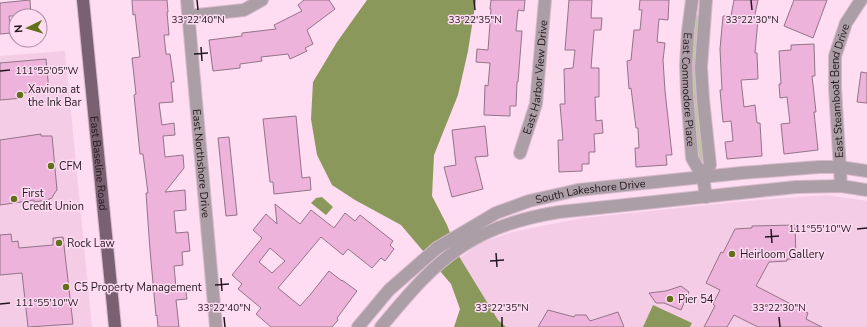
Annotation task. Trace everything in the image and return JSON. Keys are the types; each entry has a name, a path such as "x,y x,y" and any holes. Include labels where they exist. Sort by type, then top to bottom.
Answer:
{"main road":[{"name":"East Baseline Road","path":"83,0 115,327"}],"street":[{"name":"East Northshore Drive","path":"187,0 216,327"},
{"path":"188,16 244,10 262,0"},
{"name":"East Harbor View Drive","path":"520,152 536,104 545,0"},
{"name":"East Commodore Place","path":"692,0 688,31 686,93 692,158 703,177 706,197"},
{"name":"East Commodore Place","path":"703,177 710,165 701,68 706,0"},
{"name":"East Steamboat Bend Drive","path":"841,186 834,88 834,56 846,23 861,0"},
{"name":"South Lakeshore Drive","path":"381,327 427,274 460,240 496,213 544,197 578,190 796,168 840,167 867,171"},
{"name":"South Lakeshore Drive","path":"358,327 389,290 437,248 521,220 542,215 578,210 796,187 841,186 867,190"}],"shaded area":[{"path":"367,0 476,0 468,51 458,95 434,155 432,196 447,225 460,258 498,320 506,327 454,327 460,309 451,284 401,225 355,200 332,185 317,155 311,119 313,82 337,42"},
{"path":"699,15 704,159 701,162 699,160 691,86 695,16"},
{"path":"65,51 92,327 0,327 0,56"},
{"path":"827,195 867,201 867,327 690,327 692,323 653,305 643,327 506,327 498,320 460,258 480,243 510,233 584,218 746,201"},
{"path":"322,197 333,207 326,215 311,203 316,198"},
{"path":"653,305 692,323 690,327 643,327"}],"building":[{"path":"30,0 30,8 8,8 8,33 0,34 0,3"},
{"path":"132,0 167,0 169,35 164,35 166,54 170,54 174,82 171,82 173,102 159,103 162,125 174,123 175,135 163,136 165,157 183,155 184,168 165,192 185,190 186,210 174,211 176,233 188,232 190,251 182,252 183,265 174,266 176,288 185,287 187,299 176,300 179,327 158,327 157,315 156,316 146,193 148,193 143,154 140,154 134,95 136,94 132,58 140,57"},
{"path":"304,0 329,0 335,9 307,30 313,44 305,48 307,51 290,59 288,54 261,57 262,61 240,64 240,68 213,71 209,40 242,36 242,33 276,29 274,25 302,11 298,5"},
{"path":"491,0 525,0 524,11 518,10 516,31 522,31 516,106 510,106 510,116 484,115 485,85 488,86 490,63 476,62 477,49 488,50"},
{"path":"569,0 592,0 591,18 602,18 601,30 594,30 591,68 599,68 599,97 595,97 596,121 602,120 603,133 594,134 595,152 589,152 589,164 582,164 582,171 559,172 558,140 563,140 560,104 565,104 564,69 573,68 575,50 565,50"},
{"path":"640,0 669,0 668,20 659,19 657,42 665,43 663,60 672,155 666,155 667,165 636,167 635,148 639,148 638,128 636,128 631,88 629,89 627,61 631,60 634,30 640,30 642,10 639,10"},
{"path":"734,0 758,0 754,19 758,19 755,53 757,53 758,79 741,80 744,107 755,105 757,123 760,123 762,156 727,159 725,142 733,141 731,121 723,122 720,90 722,90 720,49 723,16 731,16"},
{"path":"794,0 827,0 813,38 784,26"},
{"path":"814,44 815,76 812,76 818,150 784,154 781,124 790,123 787,97 780,98 779,84 781,84 779,51 791,50 791,45"},
{"path":"46,59 49,91 23,93 23,98 0,100 0,63"},
{"path":"861,72 867,73 867,103 857,102"},
{"path":"296,116 302,178 310,177 311,190 274,194 273,182 270,182 263,119"},
{"path":"485,126 488,156 475,157 483,189 452,197 444,167 456,165 452,130"},
{"path":"41,134 41,136 52,136 57,190 52,198 47,200 34,202 34,200 0,205 0,140"},
{"path":"229,137 237,215 226,216 218,138"},
{"path":"275,204 300,224 311,210 334,228 345,213 355,221 360,215 393,241 390,245 394,249 385,261 381,258 372,268 348,249 343,255 321,237 278,288 300,306 329,271 357,291 332,327 271,327 256,314 261,308 238,289 242,284 232,275 262,238 253,230 266,214 277,224","holes":["270,248 285,261 272,273 259,262"]},
{"path":"795,225 796,259 769,262 756,286 808,313 806,319 822,327 758,327 734,315 727,327 704,327 715,306 713,304 720,290 706,283 721,252 723,253 735,229 752,228 752,226"},
{"path":"11,234 12,242 18,241 19,248 53,245 53,238 63,237 73,324 28,327 22,273 0,275 0,235"},
{"name":"Pier 54","path":"681,286 689,292 681,310 664,303 656,303 649,293 666,291"},
{"path":"548,310 574,317 575,315 586,315 590,321 618,312 624,327 538,327"}],"place":[{"name":"Xaviona at the Ink Bar","path":"20,95"},
{"name":"CFM","path":"51,166"},
{"name":"First Credit Union","path":"14,199"},
{"name":"Rock Law","path":"59,243"},
{"name":"Heirloom Gallery","path":"732,254"},
{"name":"C5 Property Management","path":"66,287"},
{"name":"Pier 54","path":"670,299"}]}
